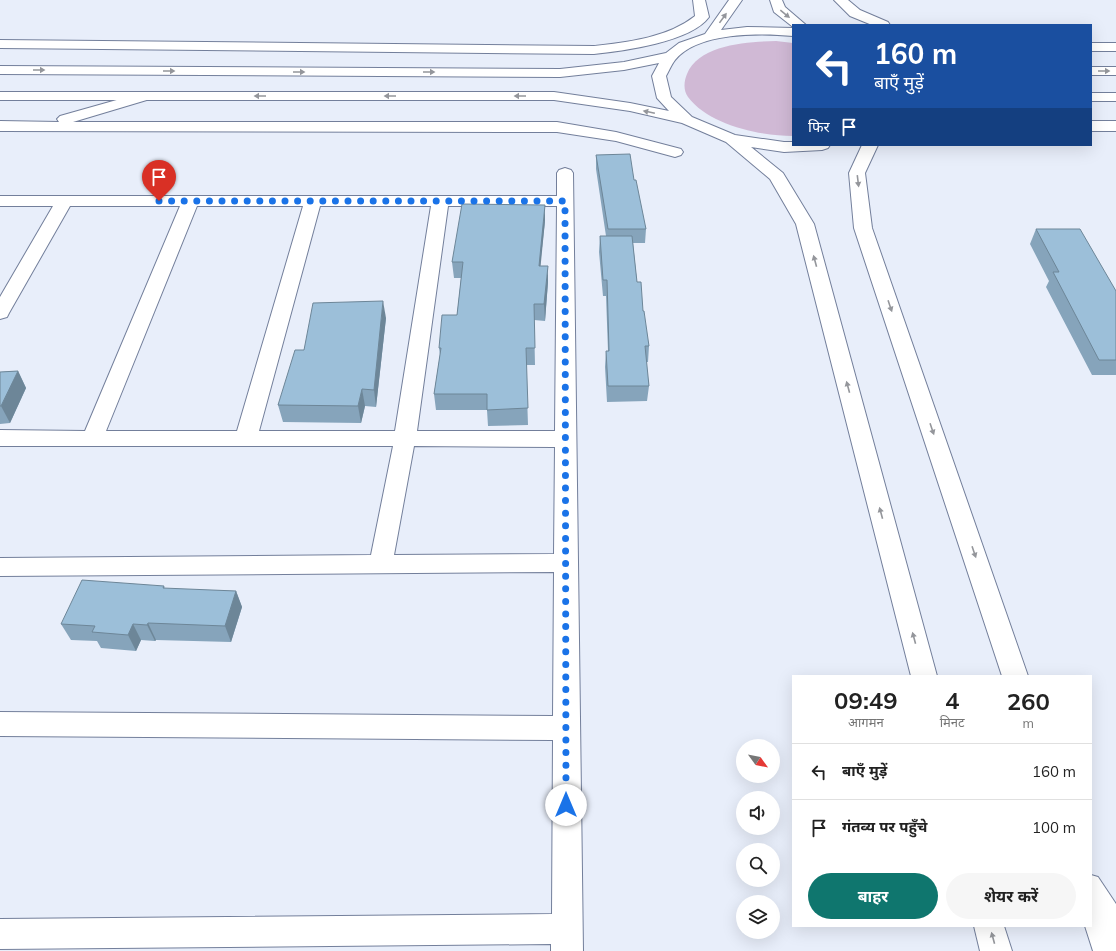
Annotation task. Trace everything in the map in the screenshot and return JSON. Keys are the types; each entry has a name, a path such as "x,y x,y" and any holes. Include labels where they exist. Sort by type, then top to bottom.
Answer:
{"street":[{"path":"0,44 594,50 655,39 674,33 695,23 702,17 699,0"},
{"path":"709,37 736,0"},
{"path":"776,0 779,9 798,24"},
{"path":"840,0 855,13 881,24"},
{"path":"0,70 560,73 624,66 671,56 688,45 709,37 740,31 775,30 792,32"},
{"path":"1092,47 1116,47"},
{"path":"671,56 659,76 664,98 687,120"},
{"path":"1092,71 1116,71"},
{"path":"0,96 554,96 630,108 687,120 732,139 784,147 803,146"},
{"path":"40,126 144,96"},
{"path":"1092,97 1116,97"},
{"path":"0,126 557,127 603,133 657,146 675,152"},
{"path":"1092,126 1116,126"},
{"path":"732,139 777,176 805,224 924,675"},
{"path":"870,146 857,173 863,228 1015,675"},
{"path":"0,934 566,940 565,173"},
{"path":"0,201 565,201"},
{"path":"0,313 64,201"},
{"path":"92,438 191,201"},
{"path":"246,438 313,201"},
{"path":"381,564 405,438 440,201"},
{"path":"2,442 92,438 565,438"},
{"path":"0,567 565,563"},
{"path":"0,724 566,728"},
{"path":"1092,902 1109,951"},
{"path":"989,927 996,951"}],"lane":[{"path":"1092,885 1116,921"}],"shaded area":[{"path":"776,41 792,43 792,136 766,134 722,122 697,107 686,94 685,83 687,74 693,64 702,56 726,47 752,42"}],"building":[{"path":"630,154 634,180 636,180 646,229 608,229 596,155"},
{"path":"462,204 545,205 539,266 548,266 544,304 534,304 535,348 526,348 528,408 487,410 487,394 434,394 441,348 439,348 442,315 457,315 463,262 452,262"},
{"path":"1036,229 1080,229 1116,291 1116,360 1099,360 1053,272 1059,272"},
{"path":"600,236 632,236 637,282 641,282 643,311 649,346 645,346 649,386 608,386 606,351 609,351 607,280 603,280"},
{"path":"383,301 374,390 362,389 358,406 278,405 295,350 304,350 313,303"},
{"path":"18,371 1,406 0,406 0,372"},
{"path":"82,580 164,586 163,588 236,591 225,626 148,623 147,625 133,624 128,635 92,632 95,626 61,624"}],"route":[{"path":"159,201 565,201 566,805"}]}
